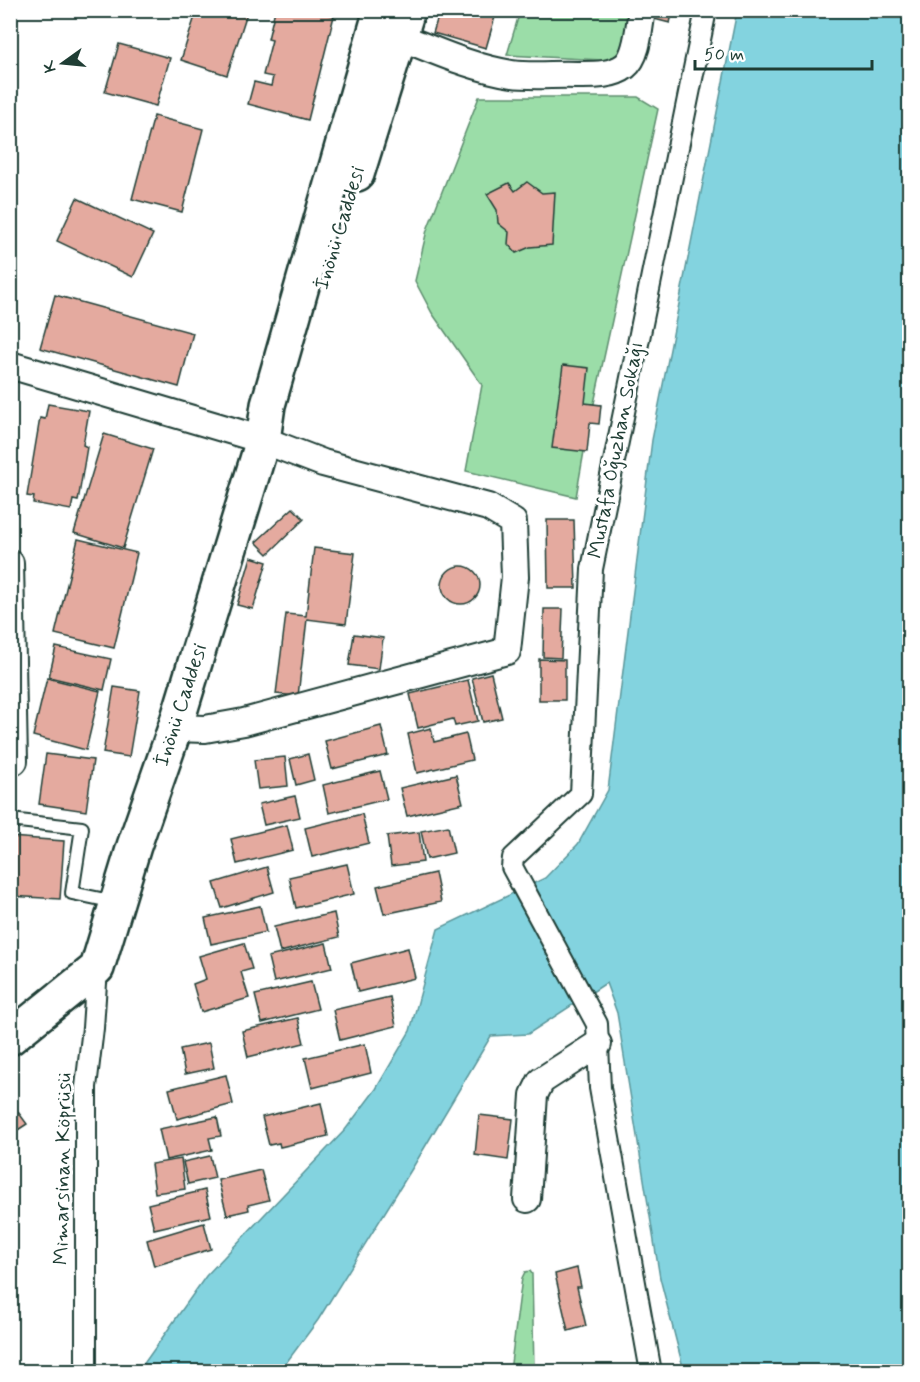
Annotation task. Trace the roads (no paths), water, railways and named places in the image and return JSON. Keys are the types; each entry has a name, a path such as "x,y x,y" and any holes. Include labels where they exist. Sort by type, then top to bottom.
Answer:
{"main road":[{"name":"İnönü Caddesi","path":"97,968 134,846 175,728 263,440 268,405 381,10"},
{"name":"İnönü Caddesi","path":"263,440 283,412 404,24"},
{"path":"10,1038 97,968"}],"street":[{"path":"404,24 486,69 515,74 598,75 624,68 631,60 642,10"},
{"name":"Mustafa Oğuzhan Sokağı","path":"597,1034 512,867 513,858 582,794 592,569 706,10"},
{"path":"10,365 263,440 323,463 488,507 513,522 515,578 507,651 244,722 205,729 175,728"},
{"path":"10,563 14,761"},
{"name":"Mimarsinan Köprüsü","path":"86,1371 86,1088 97,968"},
{"path":"527,1199 534,1095 541,1082 597,1034"},
{"path":"597,1034 600,1088 651,1371"}],"lane":[{"path":"10,820 82,828 72,893 116,902"}],"water":[{"path":"737,11 909,11 909,1371 684,1371 660,1278 617,1013 606,983 528,1034 491,1036 318,1320 280,1371 138,1372 206,1276 345,1130 376,1089 410,1031 438,929 545,878 578,844 608,790 652,440"}]}
